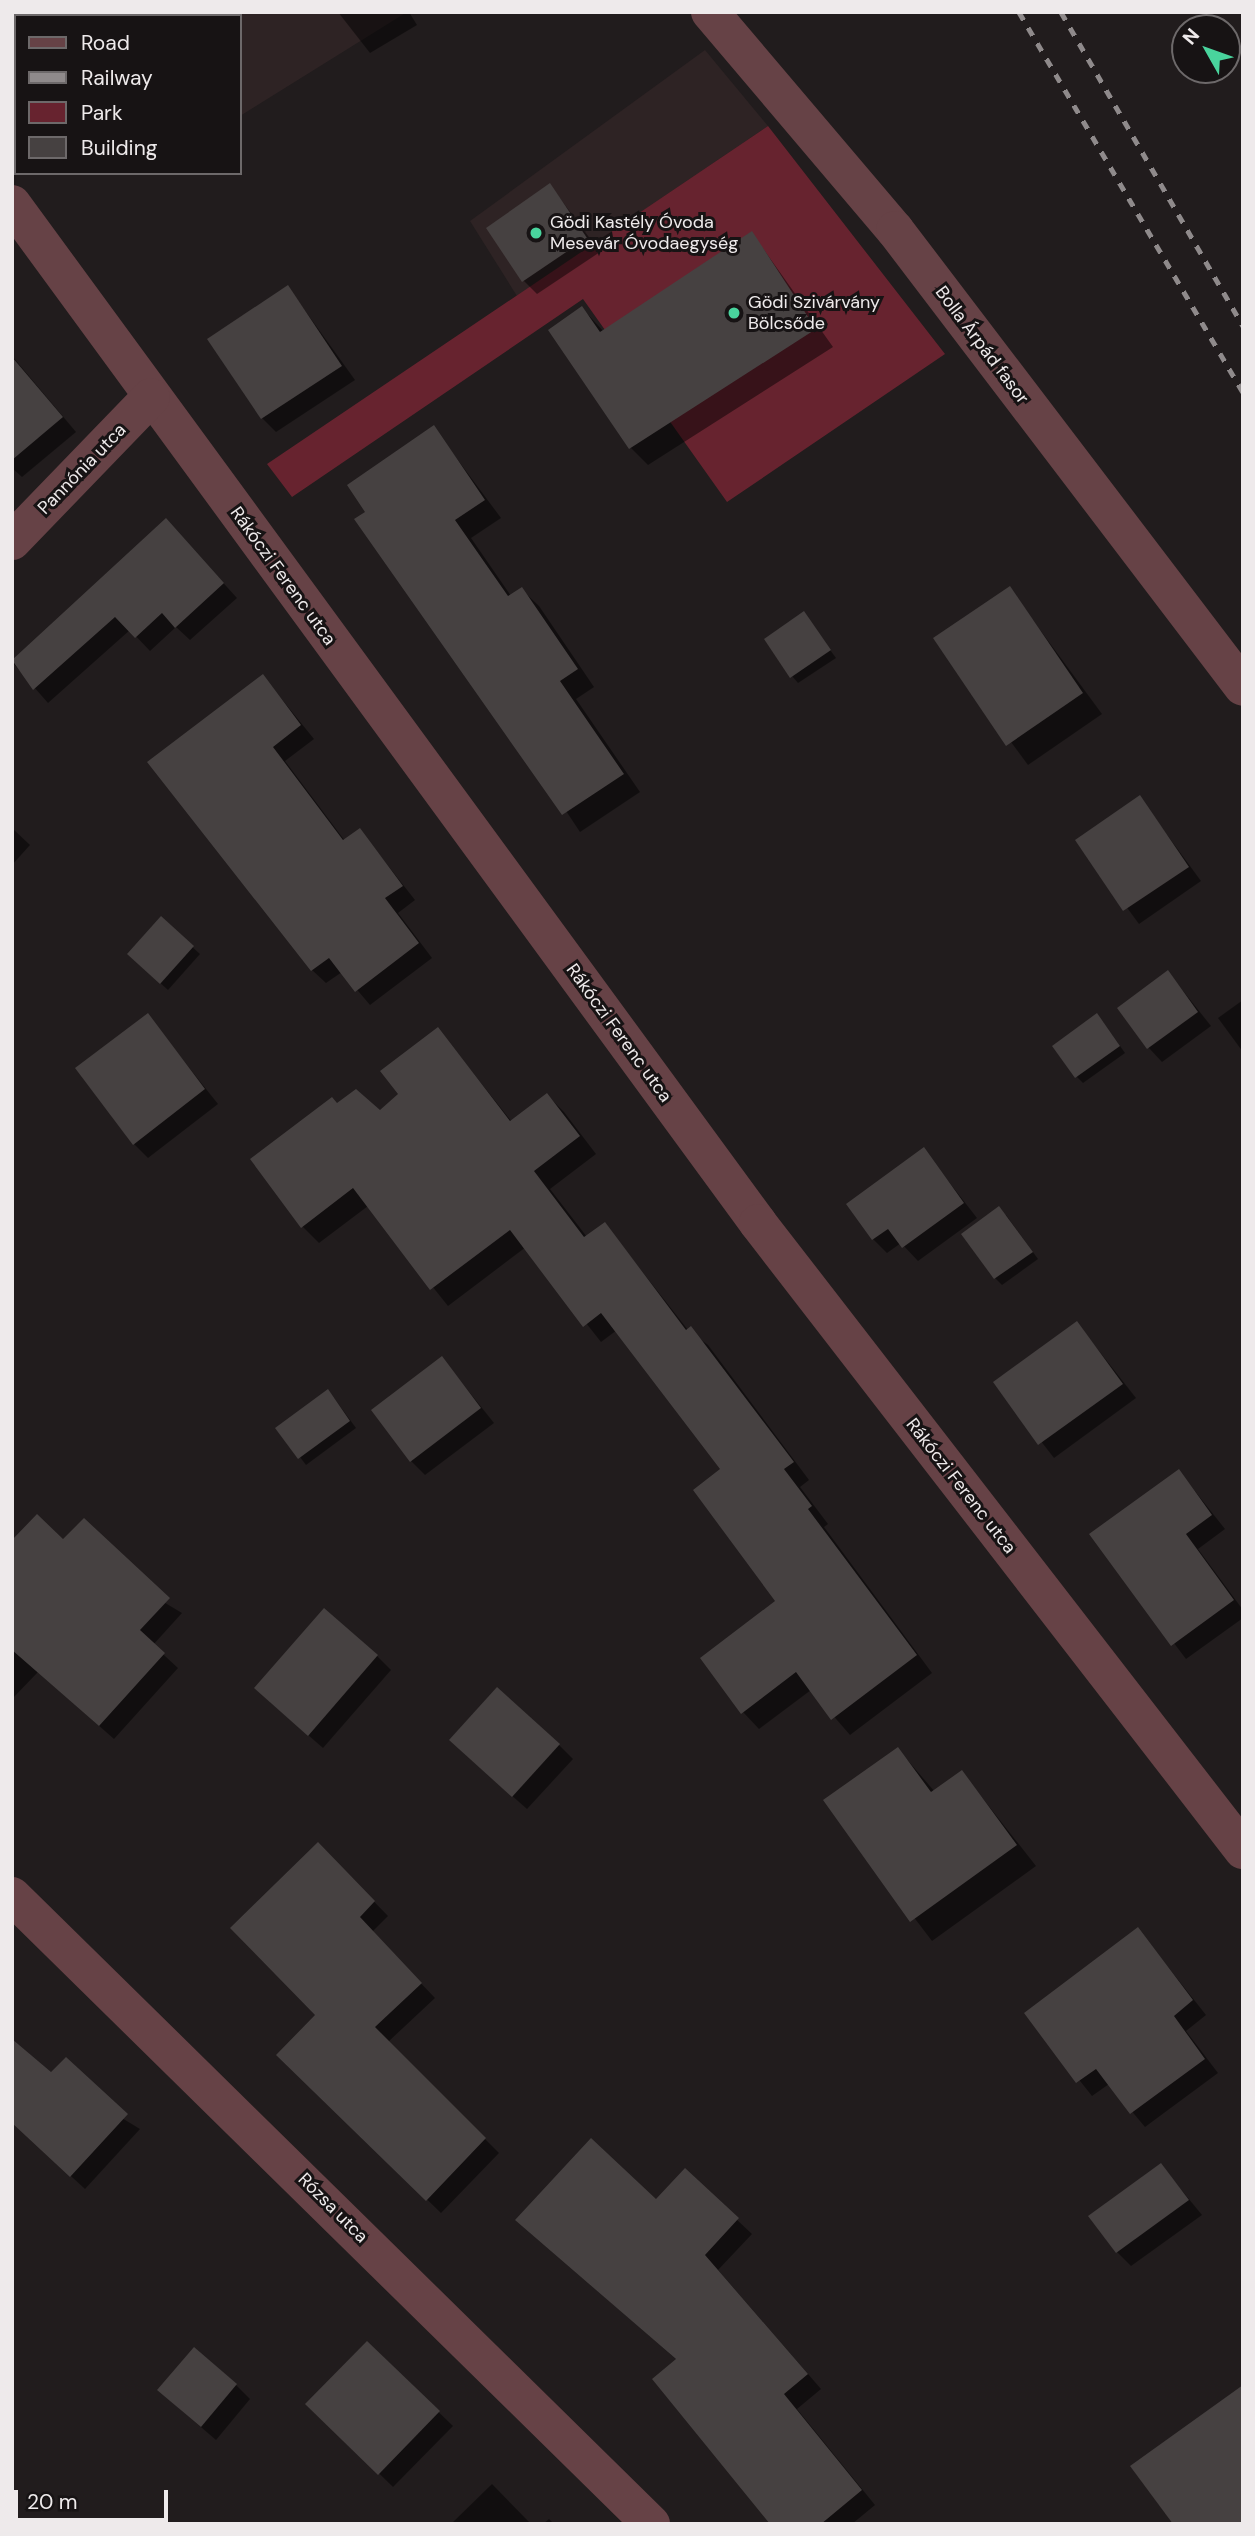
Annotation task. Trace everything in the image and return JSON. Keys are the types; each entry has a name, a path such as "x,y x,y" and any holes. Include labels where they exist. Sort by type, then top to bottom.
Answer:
{"street":[{"name":"Bolla Árpád fasor","path":"710,12 895,230 1243,687"},
{"name":"Rákóczi Ferenc utca","path":"12,204 758,1223 1243,1850"},
{"name":"Pannónia utca","path":"12,541 151,397"},
{"name":"Rózsa utca","path":"12,1896 651,2524"}],"shaded area":[{"path":"132,12 407,12 242,115 242,14"},
{"path":"705,50 768,126 517,296 470,221"}],"green space":[{"path":"768,126 945,354 727,502 583,299 292,497 267,464"}],"building":[{"name":"Gödi Kastély Óvoda Mesevár Óvodaegység","path":"550,183 587,238 522,282 486,228"},
{"path":"752,231 816,329 629,449 548,330 582,306 600,332"},
{"path":"288,285 342,366 261,419 207,339"},
{"path":"12,357 63,417 12,460"},
{"path":"434,425 485,500 455,520 508,596 522,587 578,669 560,681 624,774 562,815 354,519 365,512 347,485"},
{"path":"166,518 224,583 175,628 162,613 135,638 115,617 33,690 12,660"},
{"path":"1010,586 1083,693 1006,746 933,638"},
{"path":"804,611 831,650 790,678 764,639"},
{"path":"263,674 301,725 273,747 343,840 360,828 403,886 385,898 419,943 355,992 329,958 311,971 147,762"},
{"path":"1140,795 1189,867 1123,911 1075,840"},
{"path":"161,916 194,946 160,984 127,954"},
{"path":"1168,970 1198,1012 1147,1049 1117,1008"},
{"path":"148,1013 205,1089 133,1145 75,1068"},
{"path":"1097,1013 1120,1046 1075,1078 1052,1046"},
{"path":"438,1027 510,1121 547,1093 580,1136 534,1171 584,1237 605,1222 686,1330 691,1326 794,1462 784,1469 812,1506 808,1509 917,1655 831,1720 796,1672 741,1714 700,1658 775,1601 693,1490 720,1469 601,1313 583,1327 510,1230 430,1290 353,1188 301,1228 250,1159 332,1097 337,1103 356,1089 380,1110 398,1094 380,1071"},
{"path":"924,1147 964,1203 902,1248 888,1229 872,1240 846,1204"},
{"path":"999,1206 1033,1252 994,1279 961,1234"},
{"path":"1077,1321 1123,1384 1038,1445 993,1382"},
{"path":"442,1356 481,1408 410,1462 371,1410"},
{"path":"328,1389 350,1421 298,1459 275,1428"},
{"path":"1179,1469 1212,1515 1186,1534 1234,1600 1171,1646 1089,1534"},
{"path":"37,1514 63,1539 84,1518 170,1598 140,1630 165,1653 99,1726 12,1650 12,1540"},
{"path":"324,1608 378,1655 308,1736 254,1688"},
{"path":"497,1687 560,1744 512,1797 449,1740"},
{"path":"898,1747 931,1792 962,1770 1017,1845 910,1922 823,1800"},
{"path":"318,1842 375,1901 360,1917 422,1983 375,2027 486,2138 426,2201 276,2055 315,2015 230,1928"},
{"path":"1138,1927 1193,2000 1174,2016 1205,2059 1130,2114 1096,2069 1076,2083 1024,2013"},
{"path":"12,2039 51,2072 66,2057 128,2114 70,2177 12,2123"},
{"path":"591,2138 656,2199 685,2168 739,2218 705,2255 808,2374 784,2394 862,2490 821,2524 770,2524 652,2379 676,2359 515,2220"},
{"path":"1161,2163 1189,2200 1116,2253 1088,2216"},
{"path":"367,2341 440,2411 378,2475 305,2404"},
{"path":"194,2347 237,2384 201,2427 157,2390"},
{"path":"1243,2385 1243,2524 1173,2524 1130,2466"}],"railway":[{"path":"1019,12 1243,392"},
{"path":"1061,12 1243,326"}],"place":[{"name":"Gödi Kastély Óvoda Mesevár Óvodaegység","path":"536,233"},
{"name":"Gödi Szivárvány Bölcsőde","path":"734,313"}]}
